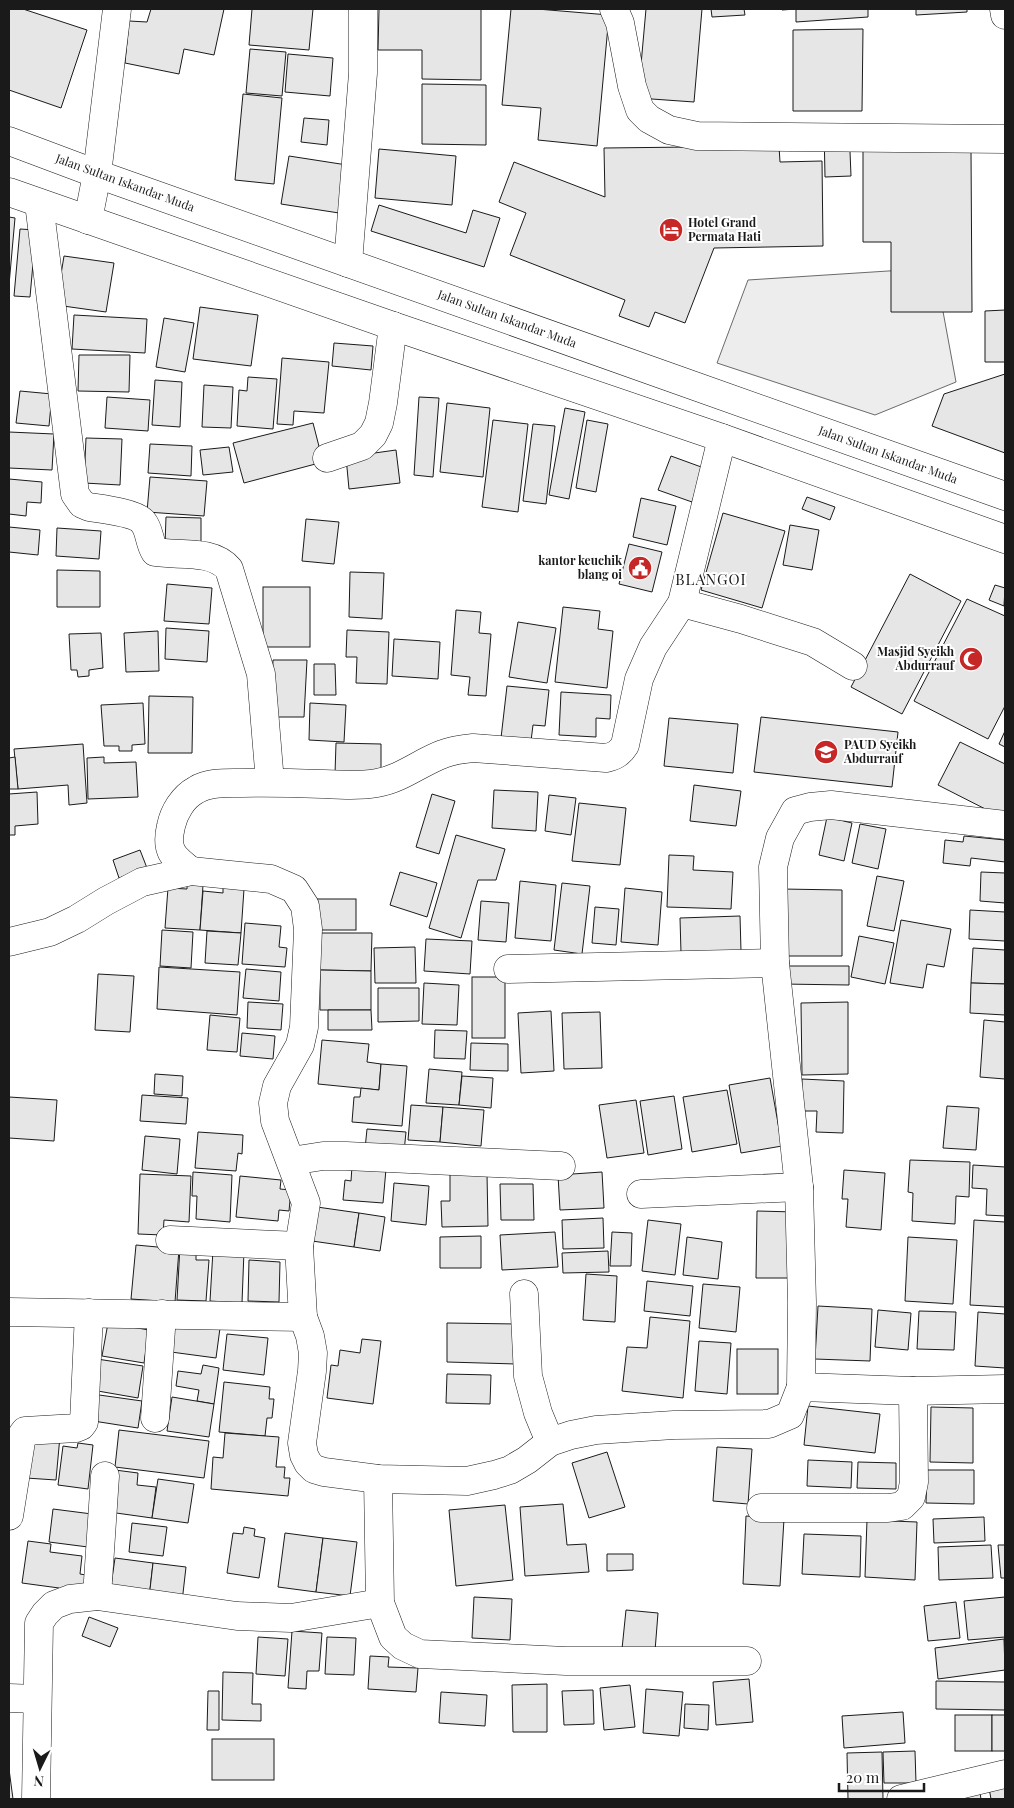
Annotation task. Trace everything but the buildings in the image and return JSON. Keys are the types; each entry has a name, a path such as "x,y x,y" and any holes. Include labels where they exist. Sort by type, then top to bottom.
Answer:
{"main road":[{"path":"88,220 97,174 117,9"},
{"path":"348,263 363,72 363,9"},
{"path":"614,9 620,23 632,86 640,110 649,119 669,130 697,136 1005,139"},
{"path":"1004,9 1005,15"},
{"name":"Jalan Sultan Iskandar Muda","path":"9,141 97,174 1005,496"},
{"path":"9,192 722,438 1005,538"},
{"path":"39,203 75,494 82,504 89,507 139,518 145,525 155,552 211,556 224,563 229,569 261,674 270,782"},
{"path":"327,458 362,446 373,436 379,423 383,403 393,326"},
{"path":"191,871 173,857 170,845 171,827 176,811 187,797 198,789 215,784 270,782 363,785 380,783 441,754 456,749 473,748 606,758 620,752 625,745 639,679 653,647 682,603 722,438"},
{"path":"682,603 812,642 853,666"},
{"path":"9,942 50,932 68,924 142,882 191,871 272,879 294,888 305,906 308,929 304,1026 300,1046 277,1086 273,1103 275,1121 306,1203 299,1246 303,1317 310,1336 313,1353 302,1443 304,1455 308,1463 324,1472 378,1479 467,1480 510,1470 527,1460 550,1442 571,1434 596,1430 674,1425 769,1424 790,1415 801,1387 802,1302 799,1187 775,963 773,867 780,838 795,811 810,806 831,805 1005,825"},
{"path":"508,970 775,963"},
{"path":"291,1161 323,1156 346,1156 560,1166"},
{"path":"641,1194 799,1187"},
{"path":"170,1240 299,1246"},
{"path":"524,1294 528,1376 538,1413 550,1442"},
{"path":"9,1312 303,1317"},
{"path":"9,1516 20,1443 25,1430 76,1428 84,1422 89,1313"},
{"path":"155,1418 162,1314"},
{"path":"801,1387 913,1390 1005,1389"},
{"path":"761,1508 888,1508 902,1506 911,1497 914,1482 913,1390"},
{"path":"97,1596 105,1476"},
{"path":"378,1479 380,1603 393,1637 403,1646 420,1654 566,1661 746,1661"},
{"path":"36,1799 39,1623 54,1605 70,1599 97,1596 237,1616 291,1618 380,1603"},
{"path":"9,1698 38,1699"},
{"path":"901,1799 1005,1774"}],"shaded area":[{"name":"Hotel Grand Permata Hati","path":"935,268 956,382 875,415 717,363 748,280"}],"place":[{"name":"Hotel Grand Permata Hati","path":"671,230"},
{"name":"kantor keuchik blang oi","path":"640,568"},
{"name":"Masjid Syeikh Abdurrauf","path":"971,659"},
{"name":"PAUD Syeikh Abdurrauf","path":"826,752"}],"district":[{"name":"BLANGOI","path":"711,580"}]}
